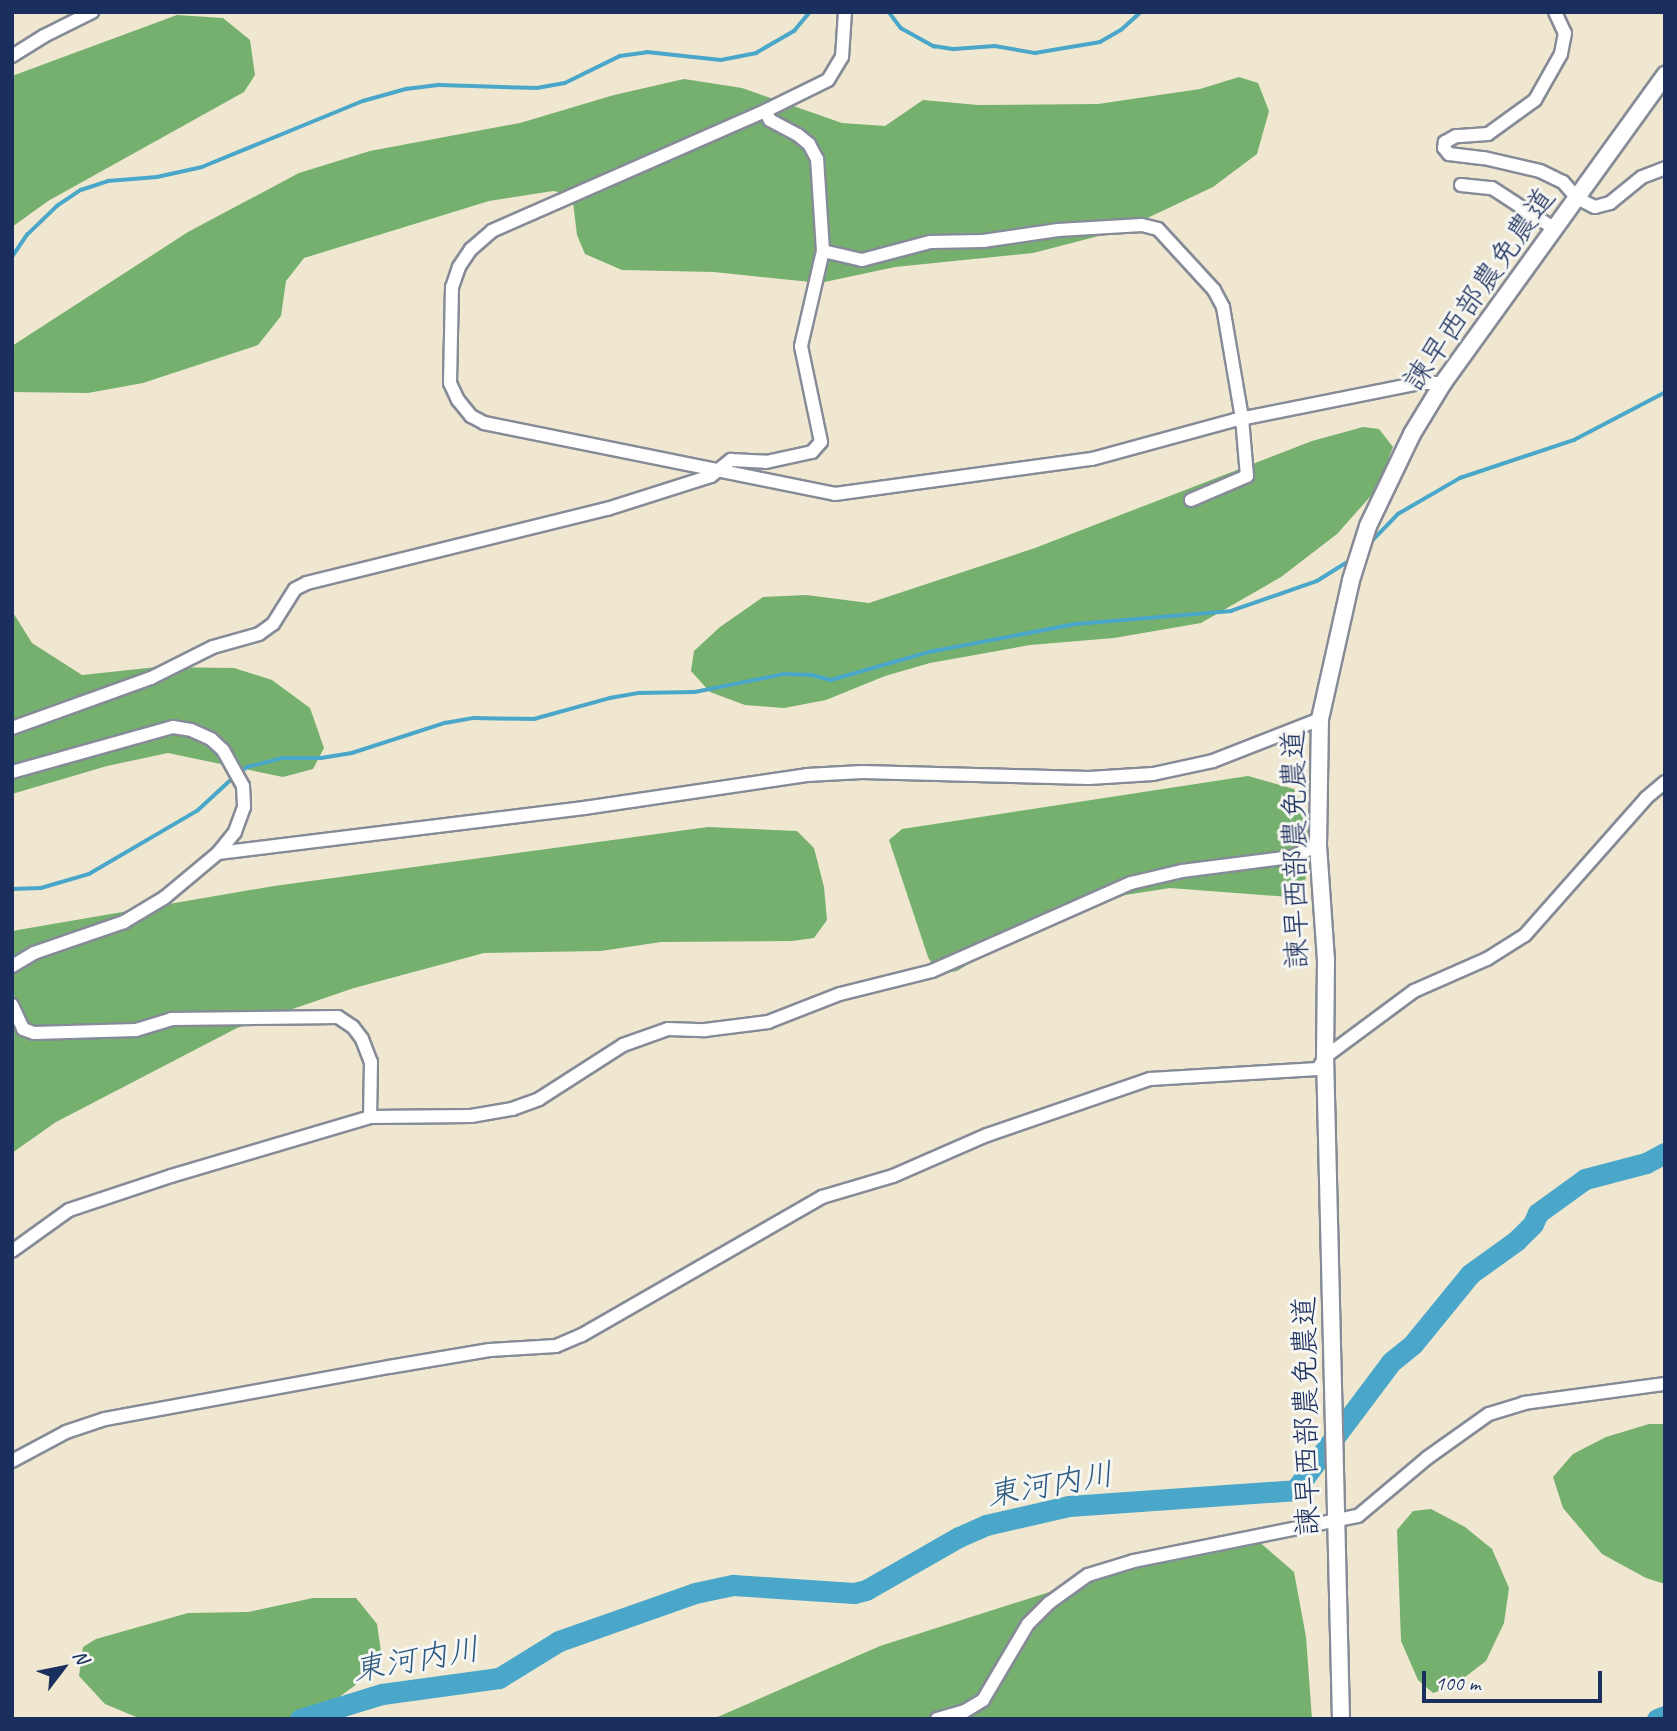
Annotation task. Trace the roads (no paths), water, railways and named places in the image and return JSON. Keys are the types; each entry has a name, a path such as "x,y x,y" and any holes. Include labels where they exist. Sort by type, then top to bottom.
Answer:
{"street":[{"path":"12,56 44,36 92,12"},
{"path":"845,12 842,57 828,80 765,111 492,230 471,249 458,267 452,286 450,383 458,400 471,416 484,423 835,494 1092,459 1242,418 1420,383 1443,383"},
{"path":"1555,12 1565,33 1561,54 1535,100 1488,134 1456,136 1445,142 1444,148 1448,154 1483,158 1540,171 1563,182 1577,198 1595,207 1610,203 1642,177 1665,167"},
{"name":"諫早西部農免農道","path":"1341,1719 1325,1056 1326,960 1318,845 1320,719 1350,580 1368,526 1412,434 1443,383 1665,75"},
{"path":"12,728 152,678 213,646 259,634 273,624 295,589 307,583 607,509 711,476 731,460 765,462 812,452 821,442 801,346 823,251 817,159 809,144 770,120 765,111"},
{"path":"1461,185 1492,188 1555,229"},
{"path":"823,251 862,260 930,242 983,241 1058,230 1142,225 1158,229 1214,290 1223,307 1242,418 1248,476 1191,500"},
{"path":"218,853 611,804 807,775 862,772 1089,778 1153,774 1213,761 1320,719"},
{"path":"12,772 173,727 191,730 211,740 223,750 243,786 244,807 235,832 218,853 164,898 124,922 34,953 12,966"},
{"path":"12,1461 66,1432 105,1419 490,1350 556,1346 582,1335 822,1197 893,1176 987,1135 1150,1079 1318,1069 1325,1056 1414,991 1487,959 1525,935 1646,798 1665,782"},
{"path":"12,1251 69,1209 97,1199 370,1117 471,1116 512,1109 539,1099 623,1045 668,1029 705,1030 768,1022 840,994 932,971 1131,883 1182,871 1293,857 1318,845"},
{"path":"12,1005 23,1029 34,1033 136,1030 171,1019 338,1017 353,1027 362,1039 371,1062 370,1117"},
{"path":"937,1719 965,1711 983,1700 1028,1624 1049,1602 1088,1574 1134,1561 1358,1516 1427,1458 1489,1414 1524,1403 1665,1384"}],"waterway":[{"path":"12,257 27,235 57,206 81,190 108,181 157,177 202,167 363,101 406,89 440,85 537,88 565,83 620,56 647,52 721,60 756,53 794,31 810,12"},
{"path":"889,12 901,28 934,46 954,49 995,46 1035,53 1100,42 1121,30 1141,12"},
{"path":"1370,543 1398,514 1460,478 1574,440 1664,393"},
{"path":"241,772 247,767 283,758 321,758 352,753 445,723 474,718 534,719 610,698 639,693 695,692 784,674 812,675 831,680 929,652 1076,624 1231,611 1317,581 1351,560"},
{"path":"12,889 41,888 89,874 197,811 234,777"},
{"name":"東河内川","path":"300,1719 382,1694 499,1678 559,1641 695,1593 733,1585 854,1593 866,1590 959,1537 986,1525 1069,1506 1295,1490 1391,1362 1413,1344 1470,1274 1516,1241 1533,1224 1538,1213 1585,1179 1646,1163 1665,1153"},
{"path":"1657,1719 1665,1716"}]}
